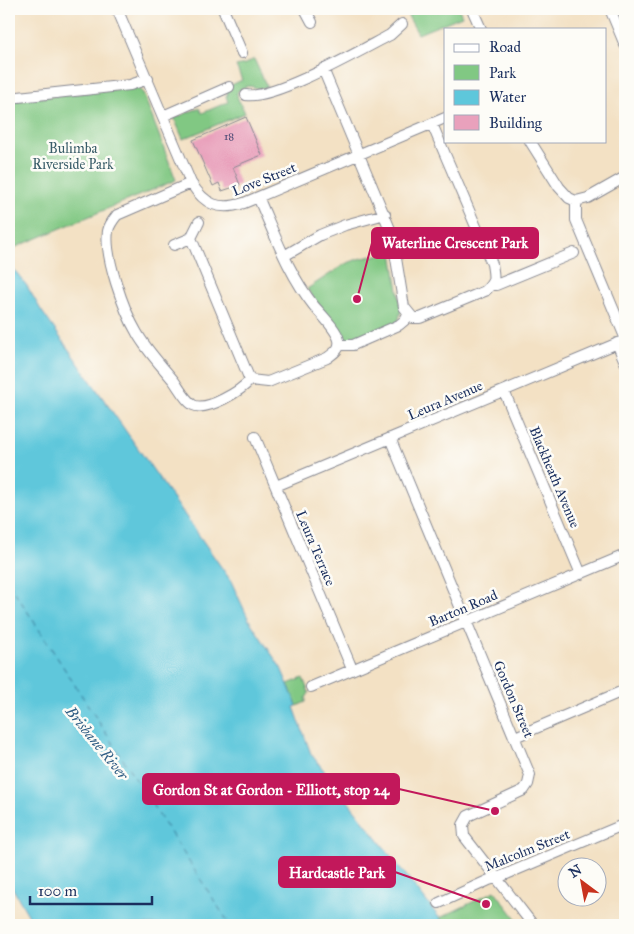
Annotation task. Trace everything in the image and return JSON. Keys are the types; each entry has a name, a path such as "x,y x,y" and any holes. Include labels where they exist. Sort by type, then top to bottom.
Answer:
{"street":[{"name":"Love Street","path":"115,9 118,11 192,183 197,192 206,201 222,207 233,207 444,118"},
{"path":"223,9 242,52"},
{"path":"306,9 312,22"},
{"path":"472,9 481,28"},
{"path":"610,9 625,44"},
{"path":"246,95 254,96 270,92 323,69 390,35 402,24"},
{"path":"323,69 385,214 392,234 404,307 413,318 420,318 486,291 492,284 494,277 492,264 432,124"},
{"path":"9,98 130,85 148,79"},
{"path":"163,116 230,87"},
{"path":"531,142 566,196 576,200 589,198 625,177"},
{"path":"192,183 117,215 111,222 108,232 115,278 124,306 137,333 154,359 193,404 200,406 210,404 238,392 250,380"},
{"path":"250,380 268,382 328,358 336,352 339,346 337,335 297,283 258,197"},
{"path":"576,200 576,220 622,340 625,362"},
{"path":"284,256 320,235 346,225 385,214"},
{"path":"174,245 191,238 199,222"},
{"path":"191,238 250,380"},
{"path":"492,284 574,253"},
{"path":"339,346 352,345 399,325 408,314"},
{"name":"Leura Avenue","path":"276,486 622,340"},
{"name":"Blackheath Avenue","path":"504,390 581,574"},
{"name":"Leura Terrace","path":"256,437 352,669"},
{"name":"Gordon Street","path":"390,438 529,770 530,780 524,790 470,814 463,825 464,836 533,925"},
{"name":"Barton Road","path":"311,687 625,555"},
{"path":"515,737 625,690"},
{"name":"Malcolm Street","path":"439,903 625,824"}],"green space":[{"path":"404,9 459,9 462,16 418,34"},
{"path":"254,59 267,87 259,89 248,86 237,92 245,113 183,139 174,118 199,108 202,113 228,102 225,88 242,80 236,66"},
{"name":"Bulimba Riverside Park","path":"137,87 143,93 176,180 9,250 9,101"},
{"path":"392,252 401,310 398,323 350,343 344,339 307,289 345,264 358,259"},
{"path":"303,678 309,693 306,702 297,706 288,684"},
{"path":"495,891 521,925 445,925 440,918"}],"water":[{"name":"Brisbane River","path":"9,263 27,286 41,310 231,581 249,620 281,668 297,706 294,707 311,754 445,925 34,925 9,882"}],"building":[{"path":"246,117 262,155 233,167 240,185 222,191 219,183 213,186 193,140"}],"ferry route":[{"path":"9,583 230,925"}],"place":[{"name":"Waterline Crescent Park","path":"357,299"},
{"name":"Gordon St at Gordon - Elliott, stop 24","path":"495,811"},
{"name":"Hardcastle Park","path":"486,904"}]}
